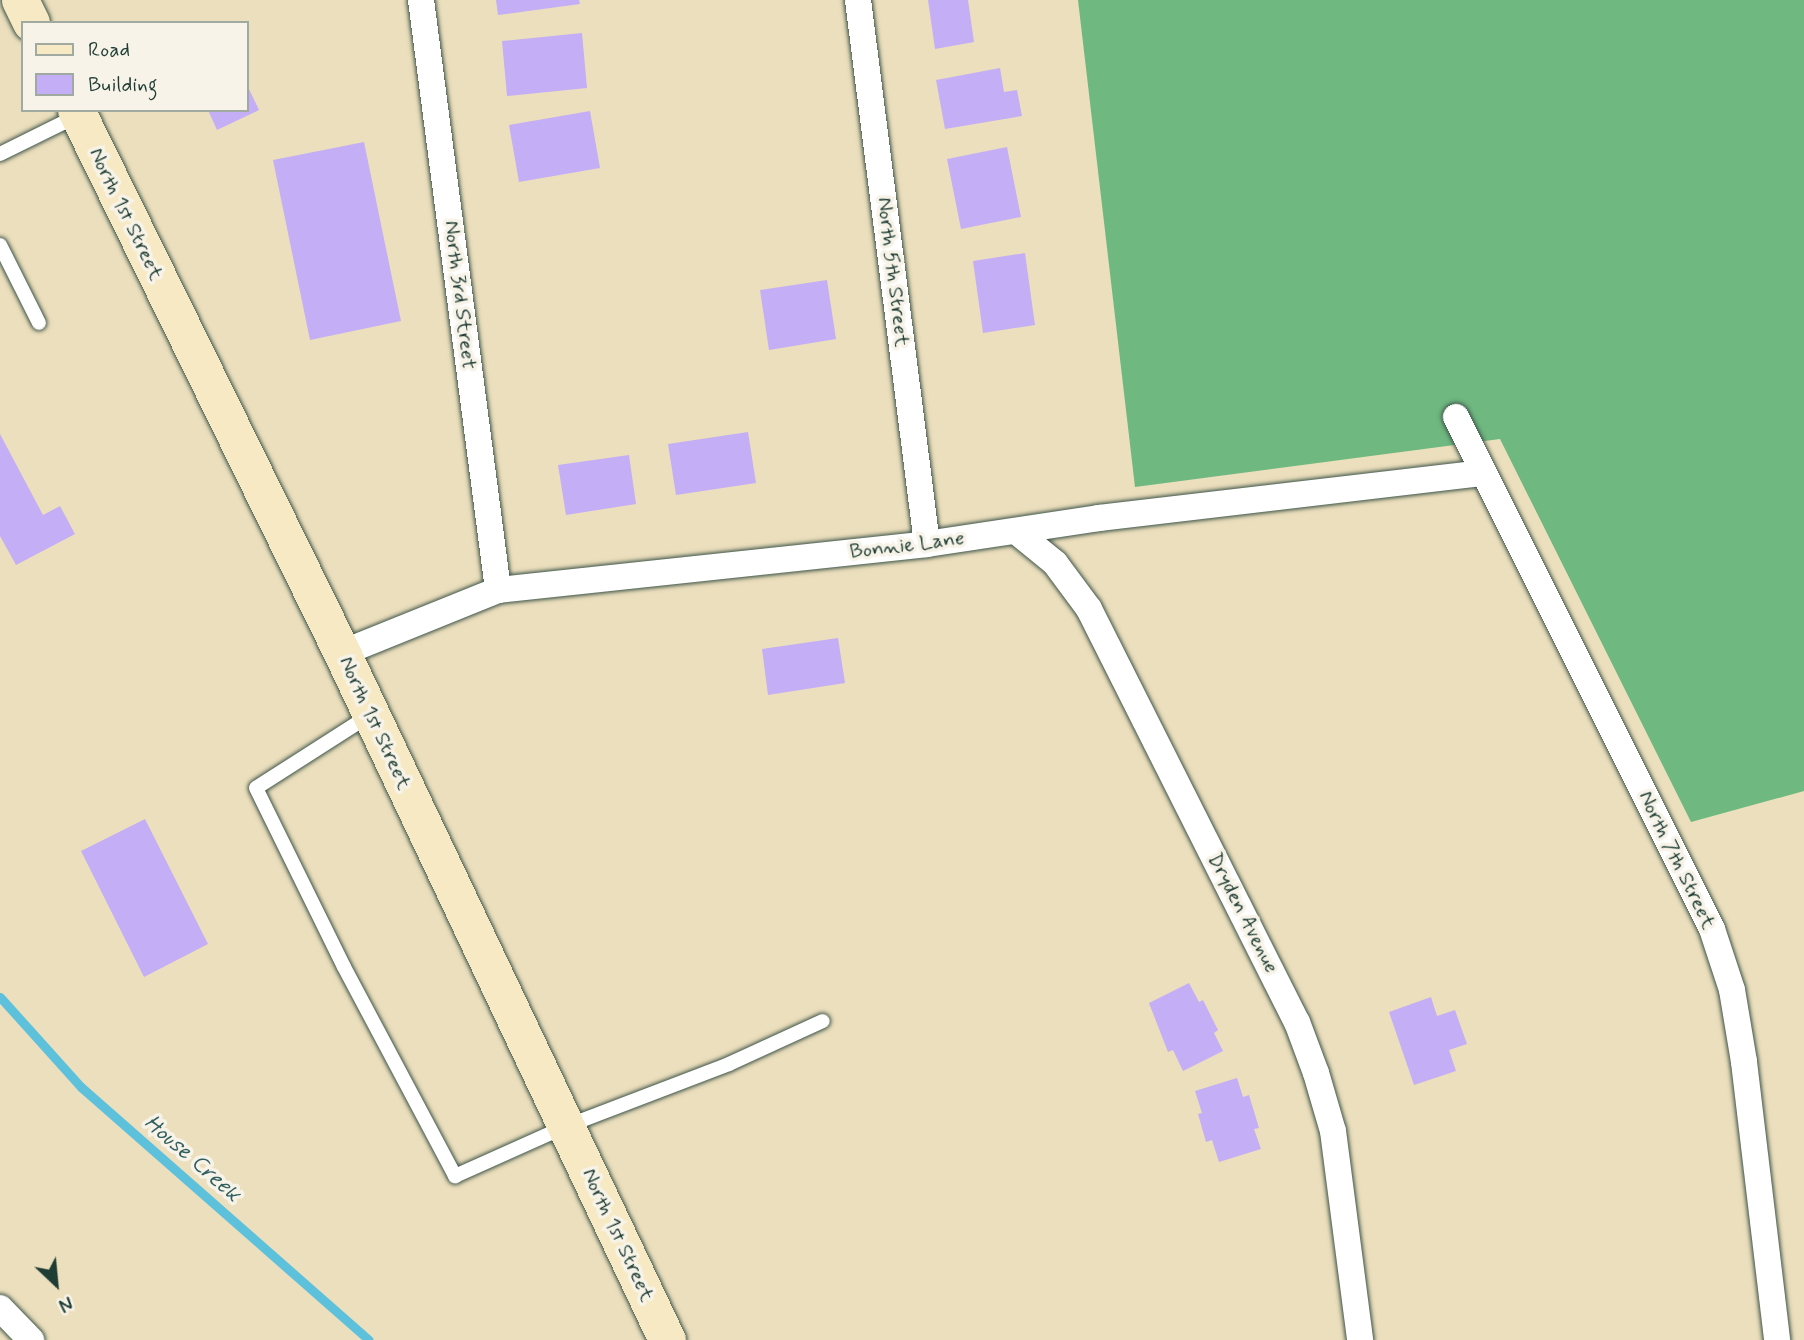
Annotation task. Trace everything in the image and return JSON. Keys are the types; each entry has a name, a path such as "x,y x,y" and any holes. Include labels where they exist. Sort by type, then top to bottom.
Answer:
{"main road":[{"path":"20,0 30,21"},
{"name":"North 1st Street","path":"77,113 342,653 667,1340"}],"street":[{"name":"North 3rd Street","path":"421,0 498,590"},
{"name":"North 5th Street","path":"858,0 927,544"},
{"name":"North 7th Street","path":"1456,417 1716,941 1732,990 1744,1062 1777,1340"},
{"name":"Bonnie Lane","path":"342,653 498,590 927,544 1099,518 1483,472"},
{"name":"Dryden Avenue","path":"1017,532 1055,563 1089,609 1297,1022 1317,1073 1332,1131 1360,1340"},
{"path":"0,1308 31,1340"}],"lane":[{"path":"0,154 77,113"},
{"path":"0,244 39,323"},
{"path":"370,715 256,788 344,967 455,1176 567,1126 729,1063 823,1021"}],"green space":[{"path":"1078,0 1804,0 1804,791 1691,822 1500,439 1135,487"}],"building":[{"path":"496,0 579,0 580,4 498,15"},
{"path":"928,0 968,0 974,42 935,49"},
{"path":"582,33 587,88 507,96 502,41"},
{"path":"1000,68 1004,92 1017,90 1022,116 945,129 936,80"},
{"path":"248,87 259,110 217,130 209,112 248,112"},
{"path":"590,111 600,168 519,182 509,125"},
{"path":"364,142 401,321 310,340 273,160"},
{"path":"1007,147 1021,217 961,229 947,159"},
{"path":"1025,253 1035,325 983,333 973,261"},
{"path":"827,280 836,339 769,350 760,290"},
{"path":"748,432 756,483 676,495 668,444"},
{"path":"0,434 43,515 60,506 75,534 16,565 0,536"},
{"path":"629,455 636,504 566,515 558,465"},
{"path":"838,638 845,683 768,695 762,649"},
{"path":"145,819 208,944 144,977 81,851"},
{"path":"1189,983 1199,1002 1203,1000 1218,1030 1214,1033 1223,1051 1183,1071 1173,1050 1168,1052 1149,1003"},
{"path":"1431,997 1437,1016 1455,1010 1467,1044 1449,1050 1456,1071 1414,1085 1389,1012"},
{"path":"1237,1078 1243,1097 1249,1095 1259,1128 1254,1129 1261,1149 1219,1162 1212,1140 1206,1142 1198,1114 1202,1113 1195,1091"}],"waterway":[{"name":"House Creek","path":"0,997 81,1087 369,1340"}]}
